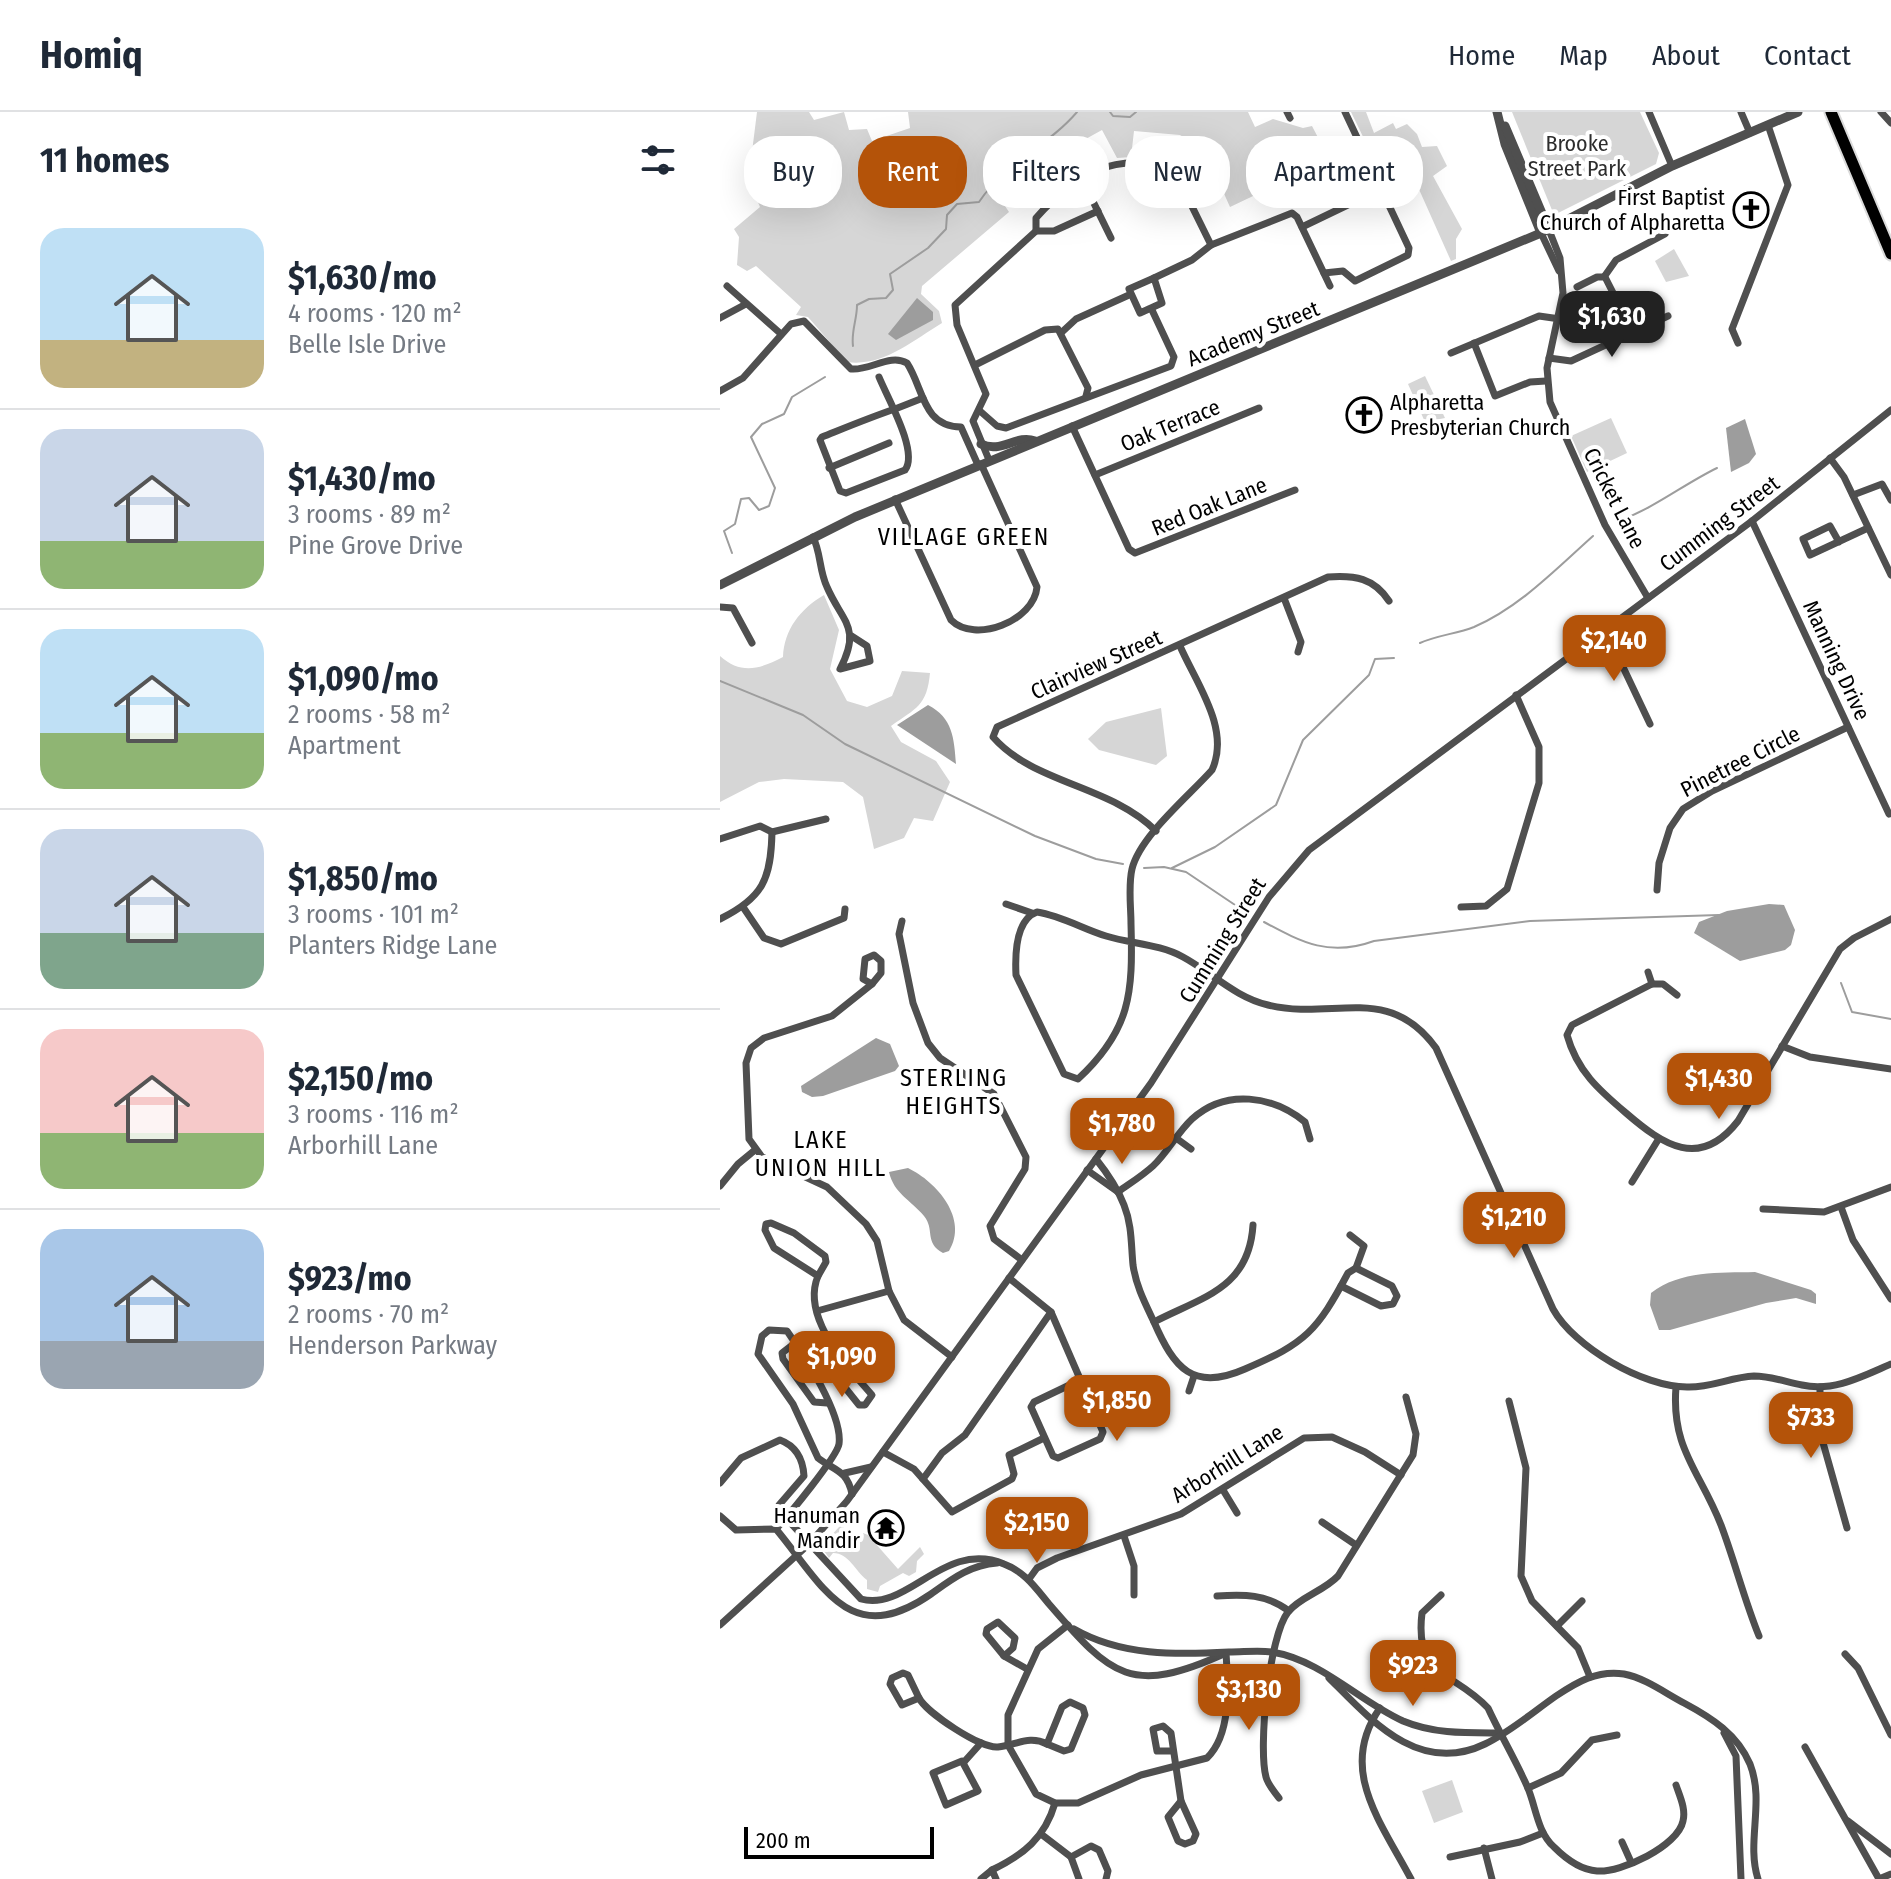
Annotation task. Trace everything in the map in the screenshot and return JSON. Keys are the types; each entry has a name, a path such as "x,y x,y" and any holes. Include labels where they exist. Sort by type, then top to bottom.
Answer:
{"main road":[{"path":"1831,112 1891,254"}],"street":[{"path":"1345,112 1356,136"},
{"path":"1498,112 1505,144 1545,231"},
{"path":"1649,112 1672,166"},
{"path":"1741,112 1750,133"},
{"name":"Academy Street","path":"720,585 895,499 1545,231 1672,166 1798,112"},
{"path":"1738,343 1732,329 1788,185 1768,125"},
{"path":"1109,167 1121,161 1174,170 1211,245"},
{"path":"983,463 981,444 973,421 986,394 957,325 955,305 1036,231 1036,218 1045,208"},
{"path":"1096,208 1111,238"},
{"path":"1302,227 1342,208"},
{"path":"1324,273 1334,269 1343,271 1355,281 1405,259 1409,248 1390,208"},
{"path":"1036,231 1048,233 1098,211"},
{"path":"1154,278 1163,299 1160,306 1137,312 1129,295 1130,288 1192,260 1211,245 1292,213 1302,227 1330,286"},
{"name":"Cricket Lane","path":"1545,231 1560,272 1563,293 1546,381 1553,411 1605,525 1648,598"},
{"path":"1577,287 1604,277 1616,260 1665,234"},
{"path":"1604,277 1633,332"},
{"path":"727,286 781,334"},
{"path":"1062,332 1076,319 1129,295"},
{"path":"720,318 746,304"},
{"path":"980,411 997,426 1006,428 1086,396 1106,393 1174,363 1152,310"},
{"path":"1451,353 1539,316 1560,319"},
{"path":"1549,358 1571,361 1668,316"},
{"path":"720,391 743,378 794,322 804,321 851,369 865,370 900,359 911,369 933,418 961,427 983,463 1037,587 1035,600 1027,610 986,630 967,631 951,620 895,499"},
{"path":"975,365 1055,328 1062,332 1088,388 1086,396"},
{"path":"1474,343 1495,396 1530,382 1546,381"},
{"path":"879,377 893,409 909,448 910,462 905,470 846,493 836,487 820,446 822,437 893,409 923,398"},
{"name":"Oak Terrace","path":"1095,475 1259,408"},
{"name":"Cumming Street","path":"720,1625 809,1544 852,1494 1159,1072 1269,897 1309,850 1752,521 1891,410"},
{"name":"Red Oak Lane","path":"1072,426 1135,553 1295,490"},
{"path":"981,444 994,448 1025,437 1035,441"},
{"path":"829,468 889,443"},
{"path":"1830,458 1888,562 1891,575"},
{"path":"1853,495 1882,484 1891,500"},
{"name":"Manning Drive","path":"1752,521 1889,814"},
{"path":"1839,542 1830,526 1803,539 1810,555 1839,542 1868,528"},
{"path":"813,537 826,586 845,615 850,635 840,669 870,661 867,646 850,635"},
{"name":"Clairview Street","path":"1156,831 1127,806 1014,756 993,737 997,727 1328,577 1347,576 1379,587 1389,601"},
{"path":"1284,598 1301,642 1298,652"},
{"path":"720,607 733,608 752,643"},
{"path":"1605,629 1650,724"},
{"path":"1032,913 1020,934 1015,958 1016,975 1064,1074 1070,1079 1078,1079 1094,1065 1125,1018 1132,941 1132,869 1139,850 1212,770 1218,757 1216,728 1180,646"},
{"path":"1461,907 1486,906 1507,889 1539,783 1539,747 1516,695"},
{"name":"Pinetree Circle","path":"1657,890 1659,863 1670,828 1683,809 1712,791 1848,727"},
{"path":"1218,757 1229,762"},
{"path":"720,839 760,826 772,832 826,819"},
{"path":"720,919 743,907 765,881 772,832"},
{"path":"1006,904 1032,913 1047,913 1108,937 1174,952 1245,997 1269,1005 1290,1009 1368,1007 1398,1014 1417,1026 1436,1048 1562,1324 1589,1349 1650,1379 1676,1387 1701,1387 1756,1376 1820,1387 1849,1382 1891,1364"},
{"path":"743,907 768,945 792,942 844,918 845,909"},
{"path":"1568,1029 1567,1039 1589,1081 1658,1140 1692,1148 1724,1137 1738,1121 1840,949 1891,919"},
{"path":"902,921 899,934 913,1003 928,1043 940,1058 994,1094 1026,1157 1025,1169 990,1226 994,1239 1022,1260"},
{"path":"1648,972 1652,984"},
{"path":"872,984 832,1016 764,1038 751,1048 746,1063 747,1127 755,1150 769,1162 827,1187 866,1224 881,1250 889,1291 909,1327 952,1357"},
{"path":"1558,1027 1568,1029 1652,984 1663,984 1677,995"},
{"path":"1782,1046 1810,1057 1891,1069"},
{"path":"1118,1192 1151,1168 1176,1138 1207,1109 1251,1098 1292,1112 1305,1122 1310,1139"},
{"path":"1176,1138 1191,1149"},
{"path":"1632,1182 1658,1140"},
{"path":"720,1186 738,1164 755,1150"},
{"path":"1096,1159 1113,1179 1131,1228 1138,1286 1154,1322 1174,1362 1194,1376 1212,1379 1229,1376 1298,1344 1311,1333 1356,1264 1364,1246 1350,1235"},
{"path":"1087,1170 1118,1192"},
{"path":"1763,1209 1807,1213 1841,1207 1891,1187"},
{"path":"1841,1207 1853,1240 1891,1299"},
{"path":"818,1276 774,1248 765,1230 766,1224 794,1233 825,1256 826,1262 815,1286 817,1311 829,1341 872,1395 865,1405 859,1405 843,1385 844,1378 851,1371"},
{"path":"1154,1322 1215,1294 1228,1283 1248,1255 1253,1225"},
{"path":"1341,1286 1381,1306 1393,1304 1397,1296 1392,1286 1356,1264"},
{"path":"1009,1278 1051,1312 1080,1380 1103,1437 1058,1458 1044,1438 1032,1404 1080,1380"},
{"path":"817,1311 889,1291"},
{"path":"923,1479 942,1453 965,1435 1051,1312"},
{"path":"720,1516 736,1530 776,1529 804,1491 832,1463 839,1443 837,1426 827,1403 795,1343 787,1331 769,1330 762,1336 758,1354 789,1396 818,1458 832,1463 845,1473 852,1494"},
{"path":"795,1343 782,1353 783,1359 814,1402 827,1403"},
{"path":"1189,1391 1194,1376"},
{"path":"1676,1387 1674,1414 1677,1433 1719,1521 1759,1636"},
{"path":"1820,1387 1820,1432 1847,1528"},
{"path":"1279,1798 1267,1782 1263,1757 1278,1634 1289,1611 1327,1587 1401,1475 1417,1445 1412,1409 1406,1397"},
{"path":"1509,1401 1526,1468 1521,1576 1532,1601 1578,1648 1590,1677"},
{"name":"Arborhill Lane","path":"1029,1579 1032,1572 1048,1562 1181,1514 1223,1490 1285,1447 1313,1436 1341,1440 1401,1475"},
{"path":"883,1452 914,1469 948,1509 957,1511 971,1499 1012,1479 1014,1474 1009,1455 1044,1438"},
{"path":"720,1483 751,1452 780,1440 789,1444 799,1455 804,1476 779,1505 786,1518 854,1594 870,1601 885,1599 963,1560 986,1558 1003,1563 1029,1579 1090,1652 1127,1673 1150,1676 1177,1672 1226,1653"},
{"path":"845,1473 865,1471 873,1466"},
{"path":"1223,1490 1237,1513"},
{"path":"1322,1522 1356,1545"},
{"path":"776,1529 846,1609 878,1618 896,1615 915,1605 962,1572 1003,1563"},
{"path":"1124,1536 1134,1566 1134,1595"},
{"path":"1217,1596 1255,1595 1276,1601 1289,1611"},
{"path":"1441,1595 1422,1613 1420,1639 1424,1650 1439,1673 1467,1690 1488,1708 1528,1788 1543,1833 1557,1850 1589,1870 1609,1871 1666,1846 1679,1833 1684,1813 1676,1785"},
{"path":"1557,1626 1582,1601"},
{"path":"1004,1656 1013,1648 1015,1638 996,1622 986,1634 1004,1656 1027,1669"},
{"path":"1068,1625 1105,1644 1134,1651 1274,1653 1309,1665 1404,1721 1436,1731 1500,1733"},
{"path":"1068,1625 1038,1649 1008,1715 1008,1745 1030,1788 1055,1803 1078,1803 1141,1775 1200,1762 1218,1744 1227,1679 1226,1653"},
{"path":"1845,1654 1858,1668 1891,1735"},
{"path":"919,1698 900,1704 890,1680 906,1673 929,1712 981,1743 994,1747 1032,1738 1064,1751 1071,1749 1085,1715 1083,1708 1070,1702 1064,1704 1047,1744"},
{"path":"1329,1678 1400,1743 1422,1750 1465,1751 1486,1744 1590,1677 1613,1673 1636,1678 1719,1724 1742,1749 1755,1779 1755,1862 1758,1879"},
{"path":"1380,1708 1365,1731 1360,1766 1373,1805 1411,1879"},
{"path":"1719,1724 1736,1756 1741,1879"},
{"path":"1528,1788 1561,1773 1592,1740 1617,1735"},
{"path":"964,1762 978,1791 946,1805 933,1773 964,1762 981,1743"},
{"path":"1805,1747 1879,1879 1891,1874"},
{"path":"1172,1751 1181,1801 1196,1834 1193,1841 1185,1844 1178,1841 1168,1817 1181,1801"},
{"path":"981,1879 1021,1856 1050,1821 1055,1803"},
{"path":"1845,1819 1891,1854"},
{"path":"1450,1857 1520,1842 1543,1833"},
{"path":"1041,1834 1071,1857 1079,1879"},
{"path":"1622,1842 1631,1862"},
{"path":"1071,1857 1096,1846 1108,1871 1106,1879"},
{"path":"1484,1848 1492,1879"},
{"path":"992,1870 996,1879"},
{"path":"1587,1879 1589,1870"}],"green space":[{"path":"757,112 809,112 814,120 844,112 849,130 867,129 870,136 858,136 858,208 967,208 967,136 887,136 910,128 908,112 1248,112 1255,127 1273,119 1303,128 1312,126 1317,136 1246,136 1246,199 1230,207 1230,136 1182,136 1134,131 1133,136 1125,136 1125,157 1117,158 1109,143 1109,136 1105,136 1102,130 1091,136 983,136 983,208 1006,208 1009,212 922,286 921,294 939,311 942,323 885,357 873,361 847,362 808,317 796,315 801,307 756,266 747,271 737,265 739,237 734,229 759,208 842,208 842,136 754,136"},
{"path":"1351,112 1366,112 1374,133 1393,123 1396,129 1407,124 1418,136 1363,136"},
{"name":"Brooke Street Park","path":"1512,112 1640,112 1659,153 1656,164 1554,215"},
{"path":"1437,146 1447,166 1433,176 1462,229 1456,239 1456,259 1451,261 1423,198 1423,147"},
{"path":"1674,249 1689,276 1666,282 1655,261"},
{"path":"1425,376 1445,418 1425,422 1408,384"},
{"path":"1611,418 1627,453 1587,472 1571,436"},
{"path":"824,595 839,630 830,669 847,701 867,707 892,696 902,671 930,673 923,700 891,726 901,742 936,761 950,782 933,821 914,818 904,838 874,849 863,797 843,782 784,779 759,782 720,802 720,656 743,668 766,665 783,657 786,638 795,621"},
{"path":"1161,708 1167,756 1156,765 1099,750 1088,739 1106,722"},
{"path":"849,1516 851,1519 840,1532 850,1545 863,1533 868,1535 898,1569 920,1547 924,1554 917,1561 916,1572 909,1576 903,1573 880,1586 878,1592 867,1589 867,1580 848,1559 833,1553 829,1558 824,1551 832,1541 829,1538"},
{"path":"1452,1780 1463,1812 1434,1823 1422,1791"}],"shaded area":[{"path":"917,298 933,312 933,320 896,340 888,334"},
{"path":"1745,419 1756,454 1749,463 1731,472 1726,428"},
{"path":"928,705 943,716 951,730 956,764 897,725"},
{"path":"1769,904 1784,905 1795,930 1791,945 1785,950 1740,961 1694,933 1699,922 1727,911"},
{"path":"876,1038 890,1044 899,1066 895,1071 823,1096 812,1097 802,1092 801,1086"},
{"path":"908,1168 929,1182 947,1203 955,1226 949,1251 943,1253 937,1249 927,1221 891,1180 889,1172"},
{"path":"1755,1272 1811,1290 1816,1294 1816,1304 1796,1298 1766,1303 1670,1330 1659,1330 1650,1305 1651,1293 1675,1280 1701,1274"}],"waterway":[{"path":"853,346 857,305 869,299 886,298 893,290 890,274 928,248 946,229 947,215 957,204 979,202 1001,177 1077,112"},
{"path":"1110,112 1113,116 1130,117 1136,112"},
{"path":"732,553 724,531 735,524 741,499 749,498 759,510 769,506 775,488 751,437 762,424 784,414 792,397 825,377"},
{"path":"1621,520 1717,468"},
{"path":"1420,643 1491,619 1537,586 1593,536"},
{"path":"1172,868 1215,847 1276,805 1303,740 1369,675 1375,659 1394,658"},
{"path":"720,681 803,715 845,744 1035,836 1096,859 1123,864"},
{"path":"1144,868 1164,867 1186,872 1244,911"},
{"path":"1264,922 1304,941 1330,948 1344,948 1374,941 1530,921 1719,915"},
{"path":"1841,983 1852,1012 1891,1019"}],"place":[{"name":"First Baptist Church of Alpharetta","path":"1751,210"},
{"name":"Alpharetta Presbyterian Church","path":"1364,415"},
{"name":"Hanuman Mandir","path":"886,1528"}],"district":[{"name":"VILLAGE GREEN","path":"964,537"},
{"name":"STERLING HEIGHTS","path":"954,1092"},
{"name":"LAKE UNION HILL","path":"821,1154"}]}
